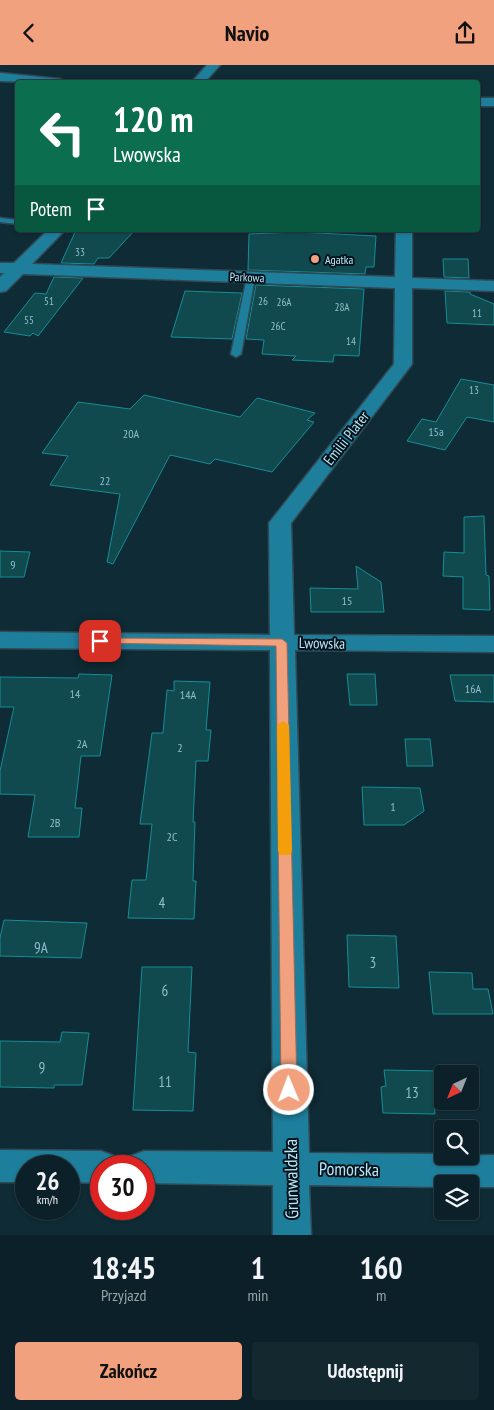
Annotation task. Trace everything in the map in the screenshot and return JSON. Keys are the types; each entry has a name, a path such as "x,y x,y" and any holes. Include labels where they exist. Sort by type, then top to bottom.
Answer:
{"street":[{"path":"200,80 214,65"},
{"path":"0,77 30,80"},
{"path":"480,102 494,102"},
{"path":"0,287 55,232"},
{"name":"Emilii Plater","path":"282,643 280,523 403,363 404,232"},
{"name":"Parkowa","path":"0,269 494,286"},
{"name":"Lwowska","path":"0,640 494,644"},
{"name":"Grunwaldzka","path":"282,643 292,1235"},
{"path":"0,1166 15,1166"},
{"name":"Pomorska","path":"155,1167 494,1171"}],"lane":[{"path":"0,220 15,222"},
{"path":"236,354 251,277"}],"building":[{"path":"75,232 133,232 109,258 98,258 94,264 61,263"},
{"path":"297,232 376,236 374,267 366,267 365,274 248,270 249,234"},
{"path":"443,259 468,259 469,278 444,277"},
{"path":"54,277 83,278 38,336 33,333 30,336 4,332 35,293 46,294"},
{"path":"256,285 364,289 359,356 334,355 333,362 292,360 296,356 262,354 264,340 246,339"},
{"path":"185,291 242,293 232,339 171,337"},
{"path":"445,291 470,292 470,294 494,304 494,325 447,323"},
{"path":"461,379 494,385 494,422 467,417 445,450 407,441 422,419 436,422"},
{"path":"144,395 240,417 257,398 315,413 307,420 314,422 272,472 215,459 210,464 170,455 113,564 107,562 120,494 50,485 68,456 42,453 78,402 130,409"},
{"path":"484,516 486,575 489,576 490,610 463,609 463,577 443,576 444,552 464,553 464,517"},
{"path":"0,551 30,552 24,577 0,577"},
{"path":"356,566 381,582 384,612 311,612 310,588 358,589"},
{"path":"79,674 112,675 100,756 81,756 75,808 82,808 79,837 28,837 35,795 0,794 0,771 14,707 0,707 0,677 78,678"},
{"path":"347,674 375,674 377,705 350,705"},
{"path":"450,675 494,675 494,702 455,701"},
{"path":"174,681 210,682 206,730 211,730 208,761 196,761 193,822 195,822 193,881 196,881 194,919 128,918 132,880 146,880 152,824 140,824 152,733 163,733 167,690 174,691"},
{"path":"405,739 430,739 433,766 407,766"},
{"path":"362,787 420,788 424,811 404,825 364,825"},
{"path":"4,920 87,923 81,958 0,956 0,938"},
{"path":"347,935 396,936 399,988 349,987"},
{"path":"142,967 192,967 188,1052 196,1053 193,1111 133,1110"},
{"path":"429,972 472,973 473,989 488,989 493,1014 433,1014"},
{"path":"62,1032 89,1033 82,1085 54,1085 54,1088 0,1087 0,1041 60,1042"},
{"path":"384,1070 434,1071 435,1114 383,1113 381,1087 386,1086"}],"slow traffic":[{"path":"283,725 285,851"}],"place":[{"name":"Agatka","path":"315,259"}],"route":[{"path":"100,641 282,643 289,1090"}]}
